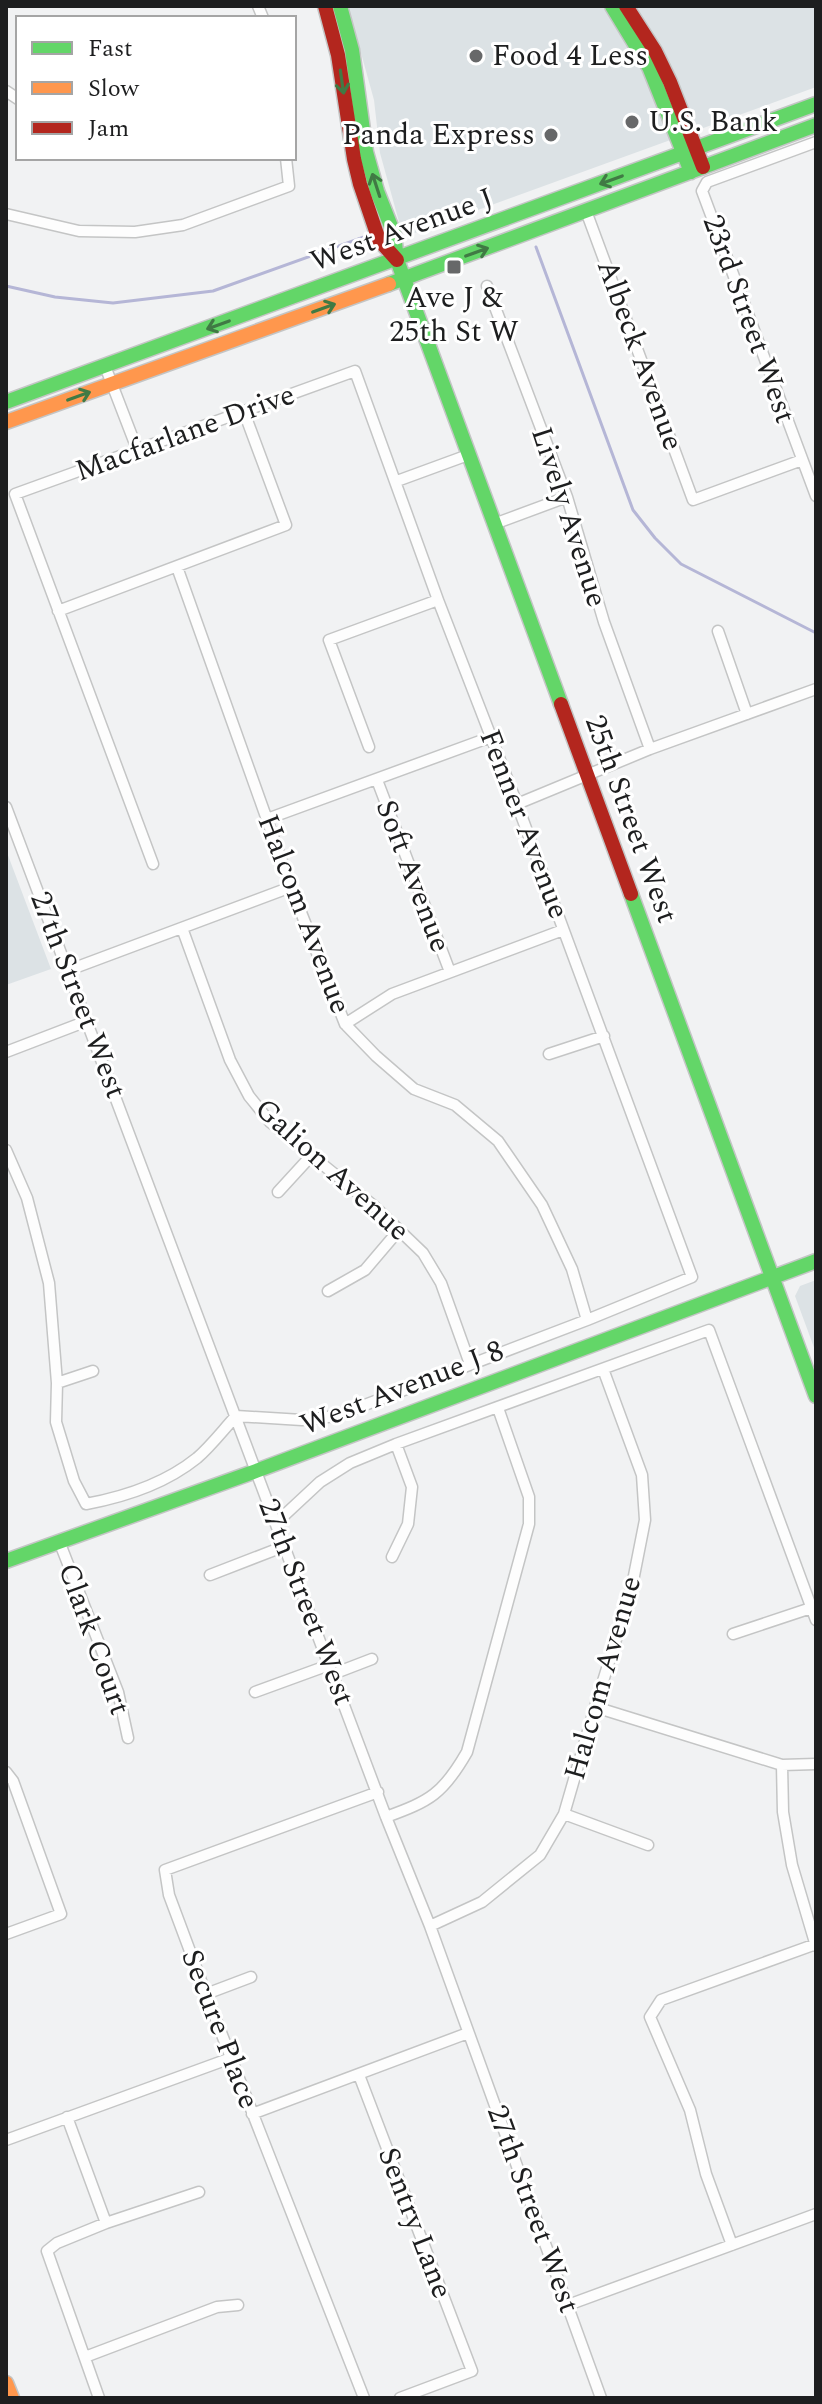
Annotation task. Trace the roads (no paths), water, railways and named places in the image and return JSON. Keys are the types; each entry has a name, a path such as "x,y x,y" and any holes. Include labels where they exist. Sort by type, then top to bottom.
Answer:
{"street":[{"name":"25th Street West","path":"325,6 338,55 360,184 379,240 397,260"},
{"name":"25th Street West","path":"340,6 352,50 366,152 394,234 403,279 816,1396"},
{"path":"612,6 649,67 690,151"},
{"path":"626,6 655,51 697,169"},
{"name":"West Avenue J","path":"6,402 816,104"},
{"name":"West Avenue J","path":"6,422 403,279 816,125"},
{"name":"23rd Street West","path":"815,146 707,182 702,191 816,496"},
{"path":"6,214 79,231 135,232 183,225 289,186 286,160"},
{"name":"Albeck Avenue","path":"586,211 693,500 802,460"},
{"name":"Lively Avenue","path":"487,286 567,497 604,622 650,749"},
{"path":"105,366 137,449"},
{"name":"Macfarlane Drive","path":"58,611 15,494 355,371"},
{"name":"Fenner Avenue","path":"355,371 692,1277 587,1320"},
{"path":"153,864 58,611 286,525 244,412"},
{"path":"397,481 468,455"},
{"path":"494,524 567,497"},
{"name":"Halcom Avenue","path":"177,567 291,887 345,1024 414,1089 455,1105 498,1141 542,1205 572,1269 587,1320"},
{"path":"369,747 329,640 438,600"},
{"path":"718,631 747,714"},
{"path":"517,804 650,749 816,689"},
{"path":"267,819 491,737"},
{"name":"Soft Avenue","path":"377,780 450,972"},
{"name":"27th Street West","path":"6,807 386,1817 430,1926 601,2398"},
{"path":"69,970 291,887"},
{"name":"Galion Avenue","path":"182,928 230,1060 249,1096 270,1122 374,1206 423,1253 441,1283 470,1364"},
{"path":"345,1024 392,994 563,930"},
{"path":"6,1052 87,1021"},
{"path":"549,1054 604,1036"},
{"path":"6,1150 27,1198 49,1283 57,1383 56,1422 74,1481 86,1504 110,1499 172,1476 198,1457 236,1416 302,1420 336,1416 587,1320"},
{"path":"278,1192 311,1156"},
{"path":"328,1291 365,1270 399,1230"},
{"name":"West Avenue J 8","path":"6,1561 256,1471 816,1261"},
{"path":"276,1523 320,1482 350,1463 709,1330 816,1620"},
{"name":"Halcom Avenue","path":"430,1926 482,1902 540,1855 564,1814 631,1591 645,1520 642,1475 603,1369"},
{"path":"57,1383 93,1371"},
{"path":"386,1817 422,1804 451,1780 467,1752 529,1524 529,1497 498,1408"},
{"path":"392,1557 408,1524 412,1487 396,1444"},
{"name":"Clark Court","path":"59,1541 118,1692 128,1738"},
{"path":"210,1575 285,1546"},
{"path":"733,1634 811,1608"},
{"path":"255,1692 372,1659"},
{"path":"595,1707 782,1765 816,1764"},
{"path":"732,2245 706,2174 690,2110 650,2017 661,2000 816,1945 792,1865 783,1812 782,1765"},
{"path":"6,1772 13,1781 61,1914 6,1934"},
{"name":"Secure Place","path":"364,2398 206,1994 169,1895 165,1870 378,1792"},
{"path":"564,1814 648,1845"},
{"path":"206,1994 251,1977"},
{"path":"252,2114 468,2033"},
{"path":"6,2140 231,2058"},
{"name":"Sentry Lane","path":"359,2075 472,2371 400,2398"},
{"path":"67,2117 106,2223"},
{"path":"99,2398 47,2251 57,2243 106,2223 199,2192"},
{"path":"568,2305 816,2214"},
{"path":"85,2357 217,2307 238,2305"},
{"path":"6,2383 12,2398"}],"waterway":[{"path":"6,286 55,297 113,303 213,291 364,237"},
{"path":"536,247 633,510 681,564 816,633"}],"place":[{"name":"Food 4 Less","path":"476,56"},
{"name":"U.S. Bank","path":"632,122"},
{"name":"Panda Express","path":"551,135"},
{"name":"Ave J & 25th St W","path":"454,267"}]}
